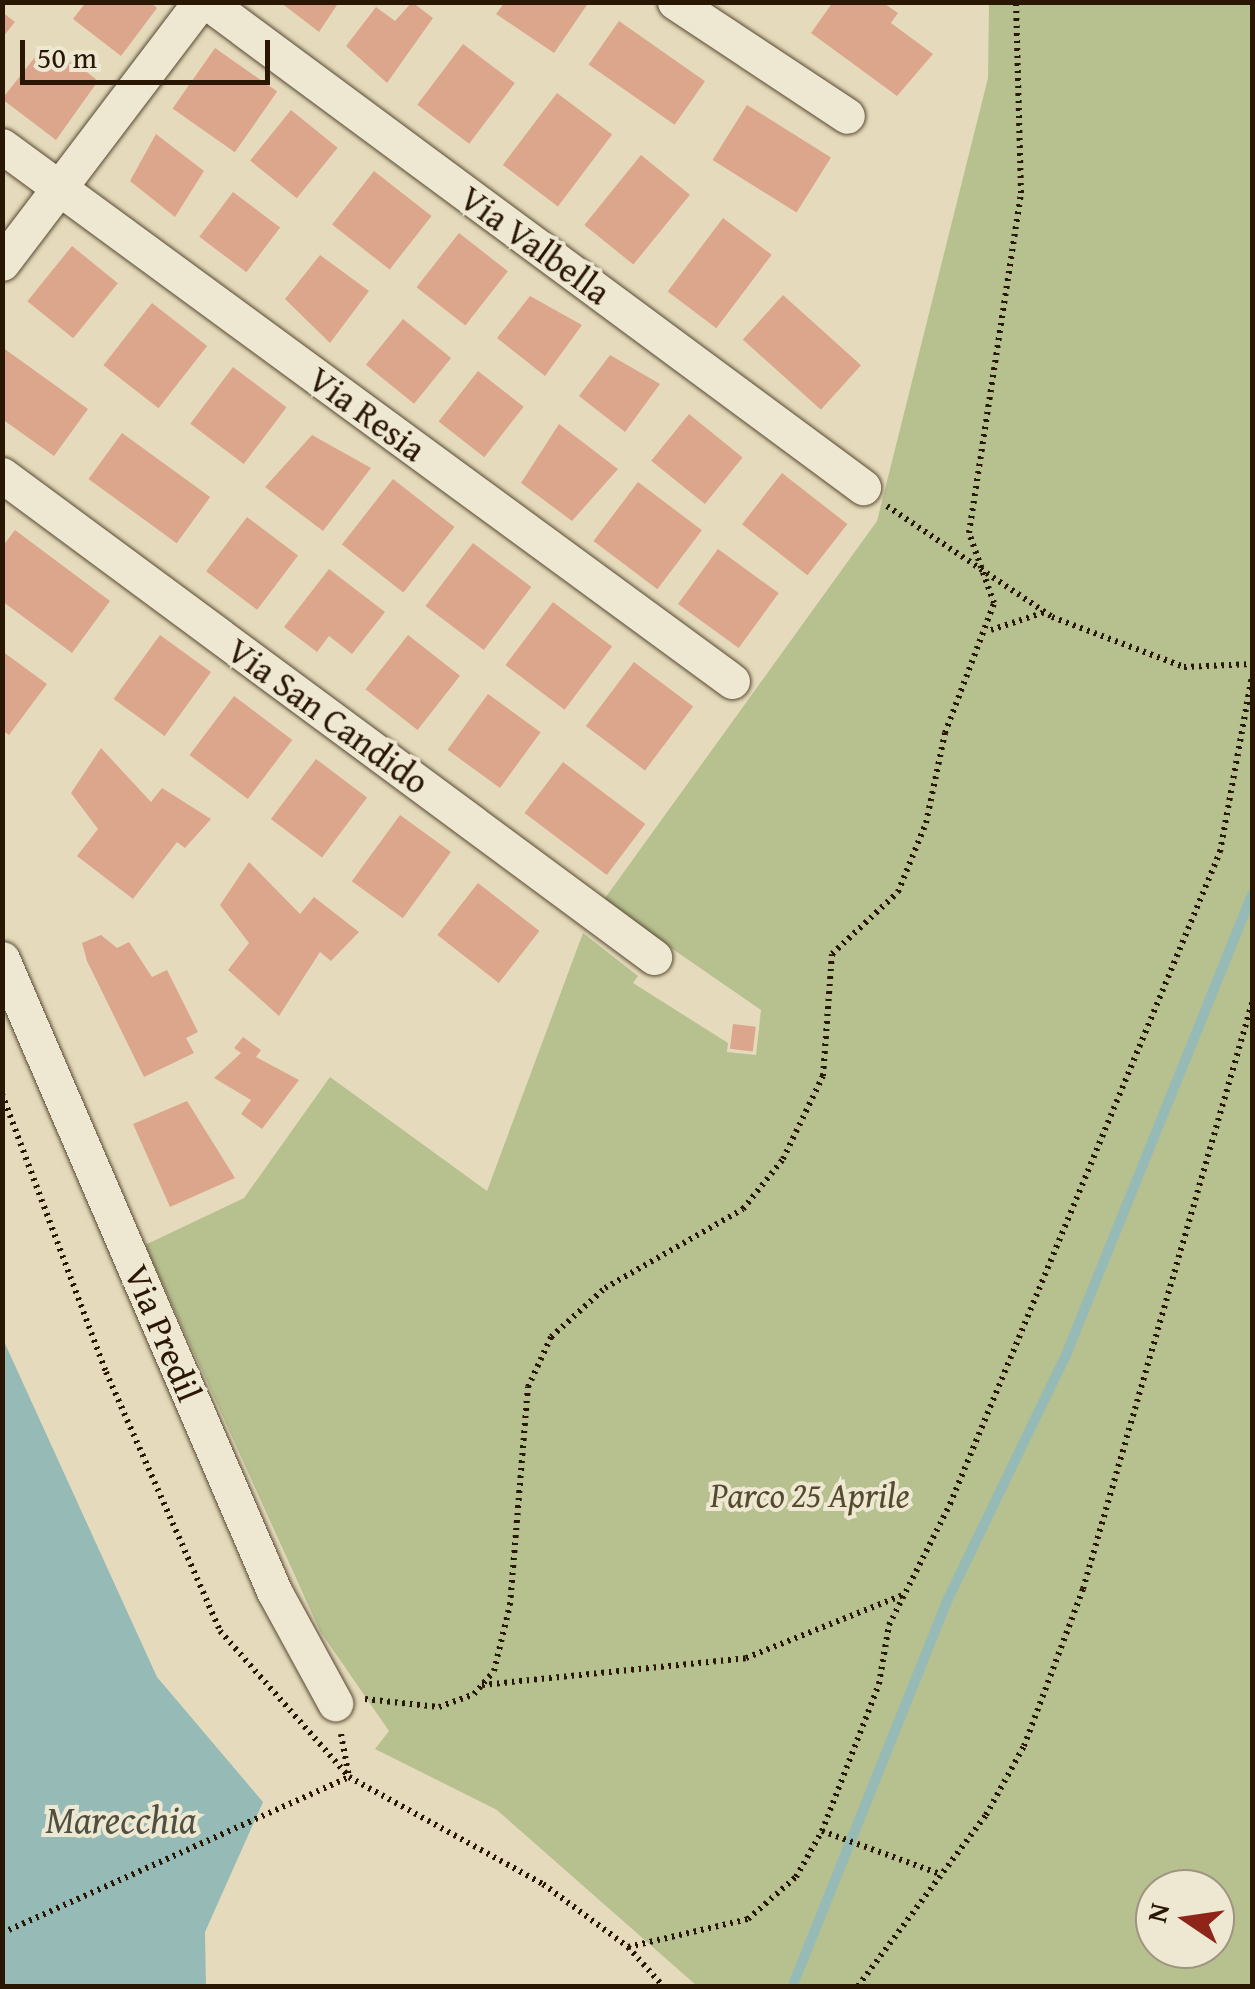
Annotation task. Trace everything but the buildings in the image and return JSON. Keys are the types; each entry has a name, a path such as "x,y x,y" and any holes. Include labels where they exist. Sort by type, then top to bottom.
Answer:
{"street":[{"path":"2,263 203,2"},
{"name":"Via Valbella","path":"203,2 863,487"},
{"path":"674,2 847,116"},
{"name":"Via Resia","path":"2,146 732,682"},
{"name":"Via San Candido","path":"2,475 654,956"},
{"name":"Via Predil","path":"2,959 274,1591 335,1703"}],"path":[{"path":"349,1777 335,1703 384,1697 439,1707 481,1685 494,1672 510,1606 528,1387 551,1337 605,1288 743,1209 783,1159 823,1076 832,954 898,892 926,823 945,733 990,630 994,603 969,533 1021,193 1016,2"},
{"path":"863,487 934,544 979,565 1045,612 1184,667 1252,664"},
{"path":"990,630 1045,612"},
{"path":"628,1948 748,1919 796,1877 822,1831 905,1594 1119,1108 1220,852 1252,676"},
{"path":"858,1986 942,1874 1024,1746 1084,1589 1252,1003"},
{"path":"2,1094 106,1372 220,1631 349,1777 464,1833 628,1948 664,1986"},
{"path":"481,1685 746,1658 905,1594"},
{"path":"2,1933 349,1777"},
{"path":"822,1831 870,1855 942,1874"}],"green space":[{"name":"Parco 25 Aprile","path":"989,3 1252,3 1252,1986 697,1986 497,1810 375,1749 389,1731 320,1631 145,1245 244,1198 330,1077 487,1191 583,933 638,976 633,983 728,1043 727,1052 756,1055 761,1010 603,901 877,521 988,78"}],"water":[{"name":"Marecchia","path":"2,1337 157,1677 263,1802 205,1932 206,1986 3,1986"}],"waterway":[{"path":"794,1982 947,1601 1066,1355 1252,895"}]}
